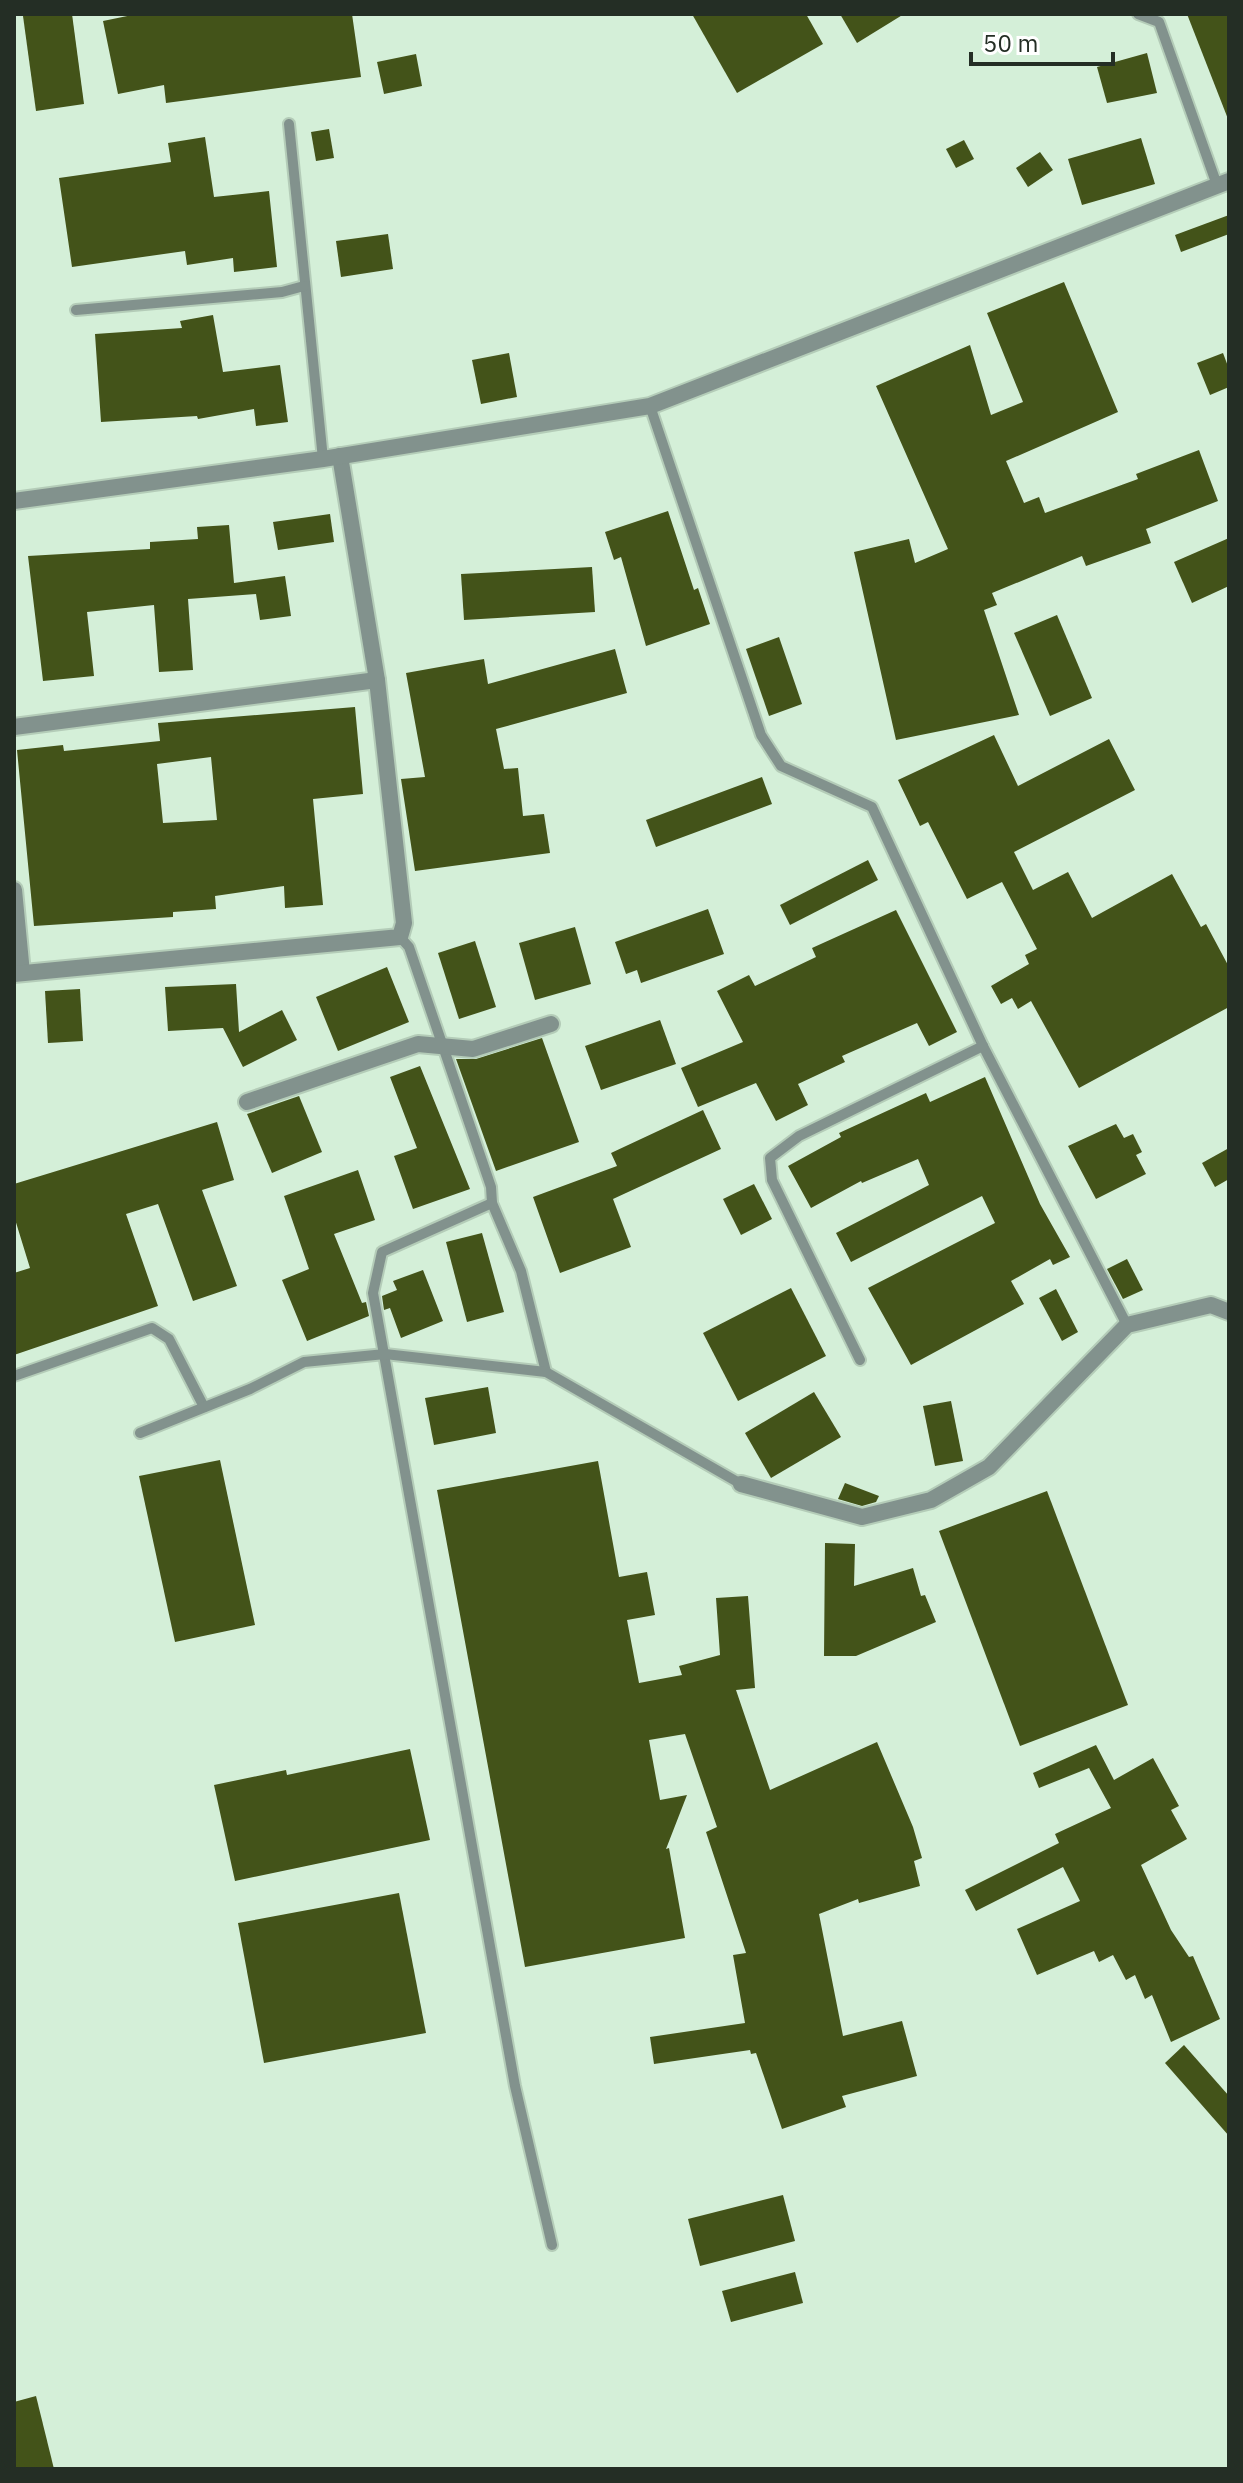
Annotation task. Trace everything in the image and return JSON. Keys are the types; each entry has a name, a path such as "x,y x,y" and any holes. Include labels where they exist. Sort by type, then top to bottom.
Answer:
{"street":[{"path":"14,501 332,458 650,406 1223,183"},
{"path":"14,890 18,973 400,937 404,923 377,680 332,458"},
{"path":"14,727 377,680"},
{"path":"247,1102 418,1044 473,1049 551,1024"},
{"path":"741,1484 862,1517 931,1500 989,1467 1127,1325 1211,1305 1229,1312"}],"lane":[{"path":"1138,14 1159,22 1223,183"},
{"path":"289,124 304,286 332,458"},
{"path":"76,310 282,292 304,286"},
{"path":"650,406 761,735 781,766 872,807 983,1046 1127,1325"},
{"path":"400,937 409,947 491,1187 492,1203 521,1271 546,1372"},
{"path":"860,1360 772,1180 770,1158 799,1136 983,1046"},
{"path":"492,1203 382,1252 373,1293 515,2086 552,2245"},
{"path":"14,1376 152,1328 169,1339 204,1407"},
{"path":"140,1433 304,1362 385,1354 546,1372 741,1484"}],"building":[{"path":"72,14 84,104 36,111 23,16"},
{"path":"137,14 352,14 361,77 166,103 164,85 118,94 103,21"},
{"path":"692,14 806,14 823,44 737,93"},
{"path":"840,14 904,14 857,43"},
{"path":"1187,14 1229,14 1229,119 1228,119"},
{"path":"1147,53 1157,93 1107,103 1097,67"},
{"path":"416,54 422,86 384,94 377,62"},
{"path":"329,129 334,158 316,161 311,132"},
{"path":"205,137 214,197 269,191 277,267 234,272 233,258 187,265 185,251 72,267 59,178 171,162 168,143"},
{"path":"1141,138 1155,184 1082,205 1068,159"},
{"path":"964,140 974,159 956,168 946,149"},
{"path":"1040,152 1053,170 1028,187 1016,168"},
{"path":"1229,215 1229,234 1181,252 1175,235"},
{"path":"388,234 393,269 341,277 336,241"},
{"path":"1064,282 1118,412 1006,461 1024,503 1039,497 1045,513 1138,479 1136,474 1199,450 1218,501 1146,529 1151,543 1086,566 1082,556 992,593 997,605 984,610 1019,715 896,740 854,552 909,539 915,563 948,549 876,386 970,345 991,415 1023,402 987,313"},
{"path":"213,315 223,372 280,365 288,422 256,426 254,409 198,419 197,416 101,422 95,334 182,328 180,321"},
{"path":"509,353 517,397 481,404 472,360"},
{"path":"1223,353 1229,369 1229,387 1210,395 1197,363"},
{"path":"668,511 694,590 698,588 710,624 646,646 621,557 614,560 605,532"},
{"path":"330,514 334,542 278,550 273,522"},
{"path":"229,525 234,583 285,576 291,616 260,620 256,594 188,599 193,670 159,672 154,605 87,612 94,676 43,681 28,556 150,549 150,542 198,539 197,527"},
{"path":"1229,538 1229,586 1192,603 1174,562"},
{"path":"592,567 595,612 464,620 461,574"},
{"path":"1057,615 1092,698 1050,716 1014,633"},
{"path":"779,637 802,704 769,716 746,649"},
{"path":"615,649 627,693 496,729 504,769 518,768 523,816 544,814 550,853 415,871 401,779 425,777 406,673 484,659 488,684"},
{"path":"355,707 363,794 313,799 323,905 285,908 284,886 215,896 216,909 173,912 173,917 34,926 17,750 63,745 64,751 160,741 158,723","holes":["211,757 217,820 163,823 157,764"]},
{"path":"994,735 1018,786 1109,739 1135,790 1014,852 1033,890 1068,872 1092,918 1172,874 1201,927 1206,924 1229,967 1229,1007 1079,1088 1031,1001 1018,1009 1012,998 1001,1004 991,986 1029,964 1025,955 1037,949 1002,882 967,899 928,822 920,826 898,780"},
{"path":"762,777 772,804 656,847 646,820"},
{"path":"868,860 878,880 790,925 780,905"},
{"path":"708,909 724,954 641,983 637,970 626,974 615,942"},
{"path":"896,910 957,1032 929,1046 917,1023 842,1056 845,1062 798,1084 808,1105 776,1121 756,1083 698,1107 681,1068 743,1042 717,991 749,975 755,986 816,957 812,948"},
{"path":"575,927 591,984 535,1000 519,943"},
{"path":"475,941 496,1007 459,1019 438,953"},
{"path":"387,967 409,1022 338,1051 316,997"},
{"path":"236,984 239,1032 282,1010 297,1040 243,1067 223,1028 168,1031 165,987"},
{"path":"80,989 83,1041 48,1043 45,991"},
{"path":"660,1020 676,1064 601,1090 585,1046"},
{"path":"542,1038 579,1142 496,1171 456,1059 476,1059"},
{"path":"420,1066 470,1189 413,1209 394,1156 417,1148 390,1077"},
{"path":"985,1077 1040,1204 1070,1257 1053,1265 1050,1259 1011,1281 1024,1304 911,1365 868,1288 995,1223 982,1196 851,1262 836,1233 929,1185 918,1159 861,1181 811,1208 788,1166 841,1137 839,1133 926,1093 930,1102"},
{"path":"299,1096 322,1152 272,1173 247,1114"},
{"path":"703,1110 721,1149 613,1199 631,1247 560,1273 533,1197 617,1166 611,1153"},
{"path":"217,1122 234,1180 202,1190 237,1286 193,1301 158,1204 126,1214 158,1306 14,1355 14,1273 30,1268 14,1216 14,1184"},
{"path":"1116,1124 1124,1138 1133,1134 1142,1152 1136,1155 1146,1174 1096,1199 1068,1146"},
{"path":"1229,1148 1229,1179 1215,1187 1202,1163"},
{"path":"358,1170 375,1220 334,1234 362,1303 366,1302 369,1316 307,1341 282,1280 309,1269 284,1196"},
{"path":"754,1184 772,1219 741,1235 723,1199"},
{"path":"482,1233 504,1312 467,1322 446,1242"},
{"path":"1127,1259 1143,1290 1123,1299 1107,1269"},
{"path":"423,1270 443,1321 401,1338 390,1308 384,1310 382,1296 397,1290 393,1281"},
{"path":"791,1288 826,1356 738,1401 703,1333"},
{"path":"1056,1289 1078,1332 1062,1341 1039,1298"},
{"path":"488,1387 496,1433 434,1445 425,1398"},
{"path":"814,1392 841,1437 771,1478 745,1433"},
{"path":"951,1401 963,1461 935,1466 923,1406"},
{"path":"220,1460 255,1625 175,1642 139,1476"},
{"path":"598,1461 619,1577 647,1572 655,1615 627,1620 639,1683 682,1675 679,1666 720,1655 716,1598 748,1596 755,1688 736,1690 770,1790 877,1742 913,1827 922,1858 914,1861 920,1886 859,1903 858,1899 819,1914 843,2036 902,2021 917,2076 842,2096 846,2107 782,2129 756,2053 751,2054 750,2050 654,2064 650,2037 745,2023 733,1955 746,1953 706,1832 717,1827 685,1734 649,1740 660,1800 687,1795 666,1849 669,1848 685,1938 525,1967 437,1490"},
{"path":"845,1483 879,1496 876,1502 862,1506 838,1499"},
{"path":"1047,1491 1128,1705 1020,1746 939,1531"},
{"path":"825,1543 855,1544 854,1586 913,1568 921,1596 925,1595 936,1622 856,1656 824,1656"},
{"path":"1096,1745 1114,1780 1153,1758 1179,1806 1171,1810 1187,1839 1141,1865 1171,1930 1189,1957 1193,1956 1220,2019 1171,2042 1152,1995 1145,1999 1135,1975 1126,1980 1113,1955 1099,1962 1094,1951 1037,1975 1017,1929 1080,1901 1063,1867 976,1911 965,1890 1059,1843 1055,1834 1111,1808 1089,1768 1039,1788 1033,1773"},
{"path":"410,1749 430,1840 235,1881 214,1785 286,1770 287,1775"},
{"path":"399,1893 426,2033 264,2063 238,1923"},
{"path":"1184,2045 1229,2096 1229,2136 1165,2063"},
{"path":"783,2195 795,2241 700,2266 688,2219"},
{"path":"795,2272 803,2303 731,2322 722,2291"},
{"path":"36,2396 54,2469 14,2469 14,2402"}]}
